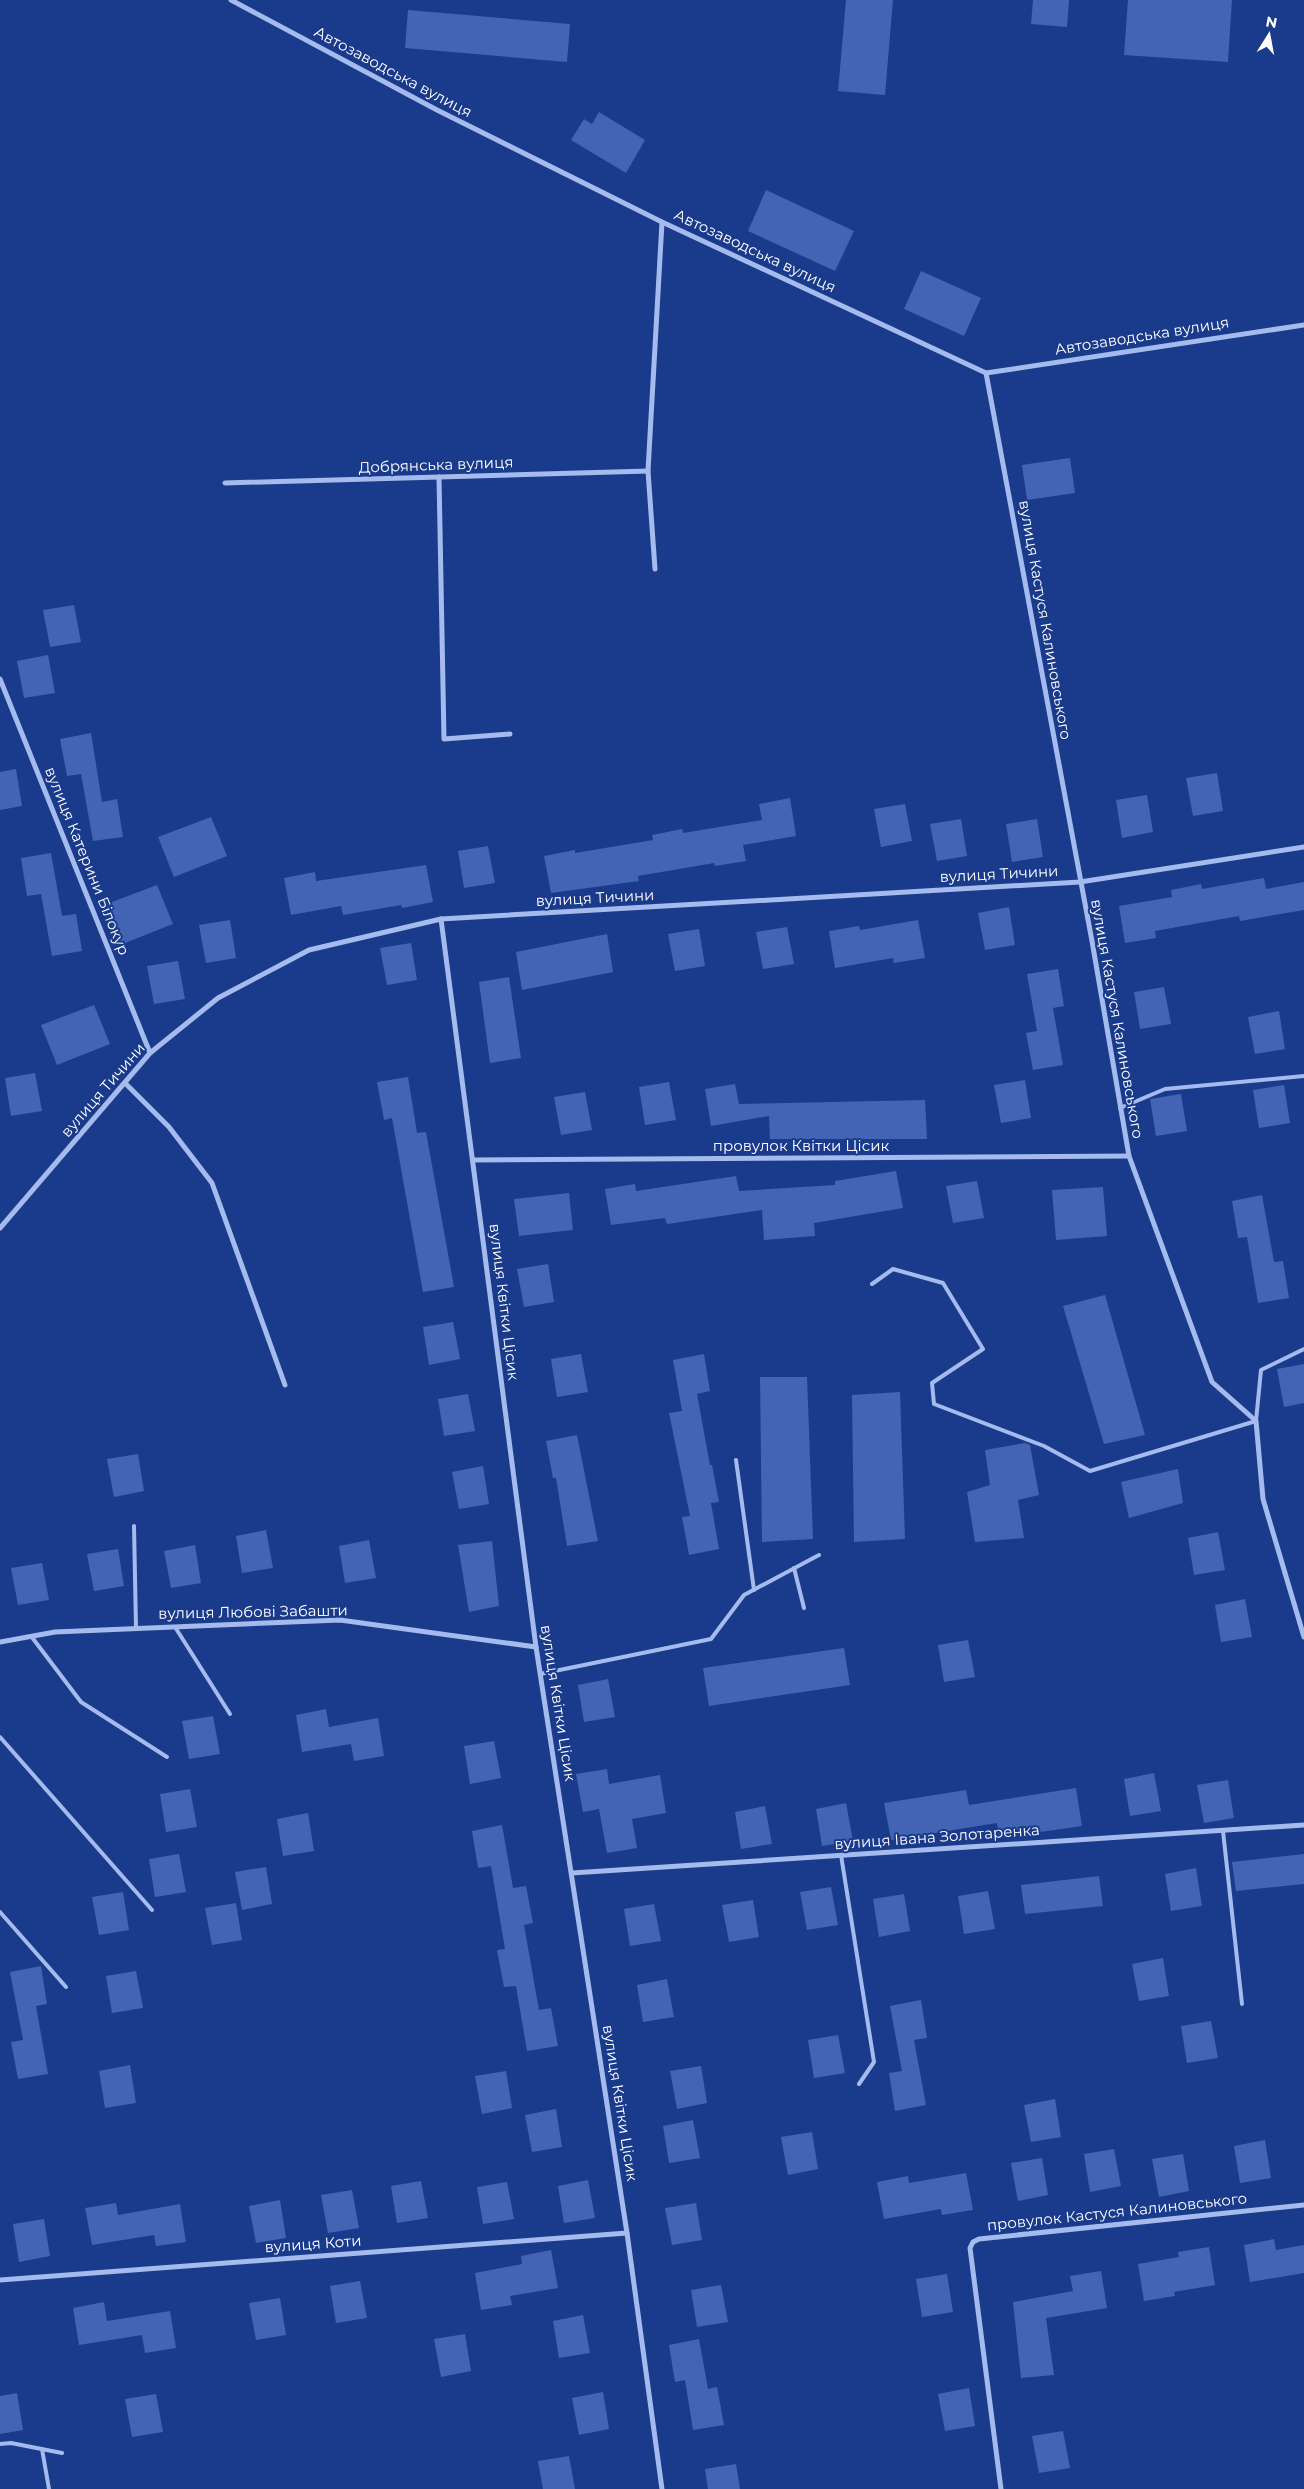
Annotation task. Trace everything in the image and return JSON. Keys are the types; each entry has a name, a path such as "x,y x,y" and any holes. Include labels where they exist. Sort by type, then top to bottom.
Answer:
{"street":[{"name":"Автозаводська вулиця","path":"231,0 437,110 662,222 986,372 1304,325"},
{"path":"655,569 648,471 662,222"},
{"name":"вулиця Кастуся Калиновського","path":"986,372 1129,1156 1212,1382 1256,1421"},
{"name":"Добрянська вулиця","path":"225,483 648,471"},
{"path":"439,477 444,739 510,734"},
{"name":"вулиця Катерини Білокур","path":"0,679 150,1052"},
{"name":"вулиця Тичини","path":"0,1228 150,1052 218,998 309,950 441,919 1080,882 1304,848"},
{"name":"вулиця Квітки Цісик","path":"441,919 536,1647 627,2233 662,2489"},
{"path":"125,1083 169,1127 212,1183 285,1385"},
{"name":"провулок Квітки Цісик","path":"473,1160 1129,1156"},
{"path":"1256,1421 1263,1499 1304,1637"},
{"name":"вулиця Любові Забашти","path":"0,1642 55,1632 340,1620 536,1647"},
{"name":"вулиця Івана Золотаренка","path":"572,1873 1304,1825"},
{"name":"провулок Кастуся Калиновського","path":"1001,2489 970,2248 973,2242 979,2239 1304,2205"},
{"name":"вулиця Коти","path":"0,2280 627,2233"}],"lane":[{"path":"1120,1108 1165,1090 1304,1076"},
{"path":"872,1284 893,1269 944,1282 983,1349 932,1384 934,1404 1044,1446 1090,1471 1256,1421 1261,1370 1304,1349"},
{"path":"736,1460 754,1590"},
{"path":"134,1526 136,1628"},
{"path":"540,1674 711,1639 744,1595 818,1555"},
{"path":"794,1568 804,1608"},
{"path":"175,1626 230,1714"},
{"path":"32,1636 81,1702 167,1757"},
{"path":"0,1737 152,1910"},
{"path":"1223,1831 1242,2004"},
{"path":"841,1855 874,2062 859,2084"},
{"path":"0,1912 66,1987"},
{"path":"0,2444 11,2443 62,2453"},
{"path":"42,2449 49,2489"}],"building":[{"path":"846,0 893,0 885,95 838,91"},
{"path":"1033,0 1069,0 1067,27 1031,24"},
{"path":"1128,0 1232,0 1228,62 1124,55"},
{"path":"408,10 570,24 567,62 405,48"},
{"path":"599,112 645,140 626,173 571,140 584,119 592,124"},
{"path":"766,190 854,231 835,271 748,231"},
{"path":"921,271 981,298 964,336 904,309"},
{"path":"1070,458 1075,493 1027,500 1022,465"},
{"path":"74,605 81,642 50,647 43,610"},
{"path":"48,655 55,693 24,698 17,661"},
{"path":"91,733 102,802 117,799 123,837 93,841 81,774 67,776 60,739"},
{"path":"16,769 22,806 0,810 0,772"},
{"path":"1217,773 1223,811 1193,816 1186,778"},
{"path":"1147,795 1153,832 1122,838 1116,800"},
{"path":"790,798 796,836 743,845 746,861 715,866 714,863 638,876 639,881 551,893 544,856 575,850 575,853 653,840 652,835 682,829 683,833 762,820 759,804"},
{"path":"905,804 912,841 881,847 874,809"},
{"path":"211,817 227,856 174,877 158,837"},
{"path":"961,819 967,856 937,861 930,824"},
{"path":"1037,819 1043,857 1012,862 1006,824"},
{"path":"488,846 495,883 464,888 458,851"},
{"path":"51,853 62,916 76,914 82,951 52,956 41,894 27,896 21,858"},
{"path":"426,865 433,902 402,908 401,905 343,915 341,906 291,915 284,878 315,872 316,881"},
{"path":"1264,878 1266,889 1304,882 1304,910 1240,921 1239,916 1155,931 1156,938 1125,943 1119,906 1172,897 1171,890 1201,884 1202,889"},
{"path":"157,885 173,924 120,945 104,905"},
{"path":"1009,907 1015,945 985,950 978,913"},
{"path":"230,920 236,958 206,963 199,925"},
{"path":"918,920 925,958 894,963 893,958 835,968 829,931 859,926 860,930"},
{"path":"787,927 794,964 763,969 756,932"},
{"path":"699,929 705,966 675,971 668,934"},
{"path":"607,934 613,972 522,990 516,952"},
{"path":"411,943 417,980 387,985 380,948"},
{"path":"178,961 185,999 154,1004 147,966"},
{"path":"1058,969 1064,1006 1053,1008 1063,1065 1033,1070 1026,1033 1037,1031 1027,974"},
{"path":"509,977 521,1058 490,1063 479,982"},
{"path":"1164,987 1171,1024 1140,1029 1134,992"},
{"path":"94,1005 110,1044 57,1065 41,1025"},
{"path":"1279,1011 1285,1049 1255,1054 1248,1017"},
{"path":"35,1073 42,1111 11,1116 5,1078"},
{"path":"408,1077 417,1133 426,1132 454,1287 423,1292 392,1118 384,1120 377,1082"},
{"path":"1025,1080 1031,1118 1001,1123 994,1085"},
{"path":"669,1082 676,1120 645,1125 639,1087"},
{"path":"735,1084 739,1104 925,1100 927,1139 770,1139 769,1116 711,1126 705,1089"},
{"path":"1284,1085 1290,1123 1259,1128 1253,1090"},
{"path":"585,1092 592,1130 561,1135 554,1097"},
{"path":"1181,1094 1187,1131 1156,1136 1150,1099"},
{"path":"896,1171 903,1208 814,1223 815,1236 764,1240 762,1210 667,1224 665,1218 611,1225 605,1189 635,1184 636,1191 736,1176 739,1191 835,1185 835,1181"},
{"path":"977,1181 984,1218 953,1223 946,1186"},
{"path":"1103,1187 1107,1236 1056,1240 1052,1190"},
{"path":"569,1193 573,1230 519,1236 514,1199"},
{"path":"1262,1195 1274,1262 1283,1261 1289,1298 1258,1303 1247,1237 1238,1238 1232,1201"},
{"path":"548,1264 554,1302 524,1307 517,1269"},
{"path":"1105,1295 1145,1435 1104,1444 1063,1306"},
{"path":"453,1322 460,1359 429,1365 423,1327"},
{"path":"581,1354 588,1392 557,1397 551,1359"},
{"path":"704,1354 710,1391 697,1394 719,1502 711,1503 719,1549 689,1555 682,1517 690,1516 669,1413 682,1411 673,1360"},
{"path":"1304,1364 1304,1403 1284,1407 1277,1369"},
{"path":"760,1377 807,1377 813,1539 762,1542"},
{"path":"900,1392 905,1539 854,1542 852,1395"},
{"path":"468,1394 475,1431 444,1436 438,1399"},
{"path":"577,1435 598,1541 567,1546 556,1478 553,1478 546,1441"},
{"path":"1025,1443 1030,1445 1039,1495 1018,1500 1024,1538 975,1542 967,1492 990,1485 985,1450"},
{"path":"138,1454 144,1491 114,1497 107,1459"},
{"path":"483,1466 489,1504 459,1509 452,1472"},
{"path":"1178,1469 1183,1503 1129,1518 1121,1482"},
{"path":"266,1530 273,1568 242,1573 236,1536"},
{"path":"1218,1532 1225,1570 1194,1575 1188,1538"},
{"path":"369,1540 376,1578 345,1583 339,1546"},
{"path":"492,1541 499,1606 469,1612 458,1545"},
{"path":"195,1545 201,1583 171,1588 164,1551"},
{"path":"118,1549 124,1586 94,1591 87,1554"},
{"path":"42,1563 49,1600 18,1605 11,1568"},
{"path":"1245,1599 1252,1637 1221,1642 1215,1605"},
{"path":"968,1640 975,1677 944,1682 938,1645"},
{"path":"844,1648 850,1685 709,1706 703,1668"},
{"path":"608,1679 615,1717 584,1722 578,1685"},
{"path":"326,1709 329,1727 378,1718 384,1756 354,1761 351,1744 302,1752 296,1715"},
{"path":"213,1716 220,1754 189,1759 182,1721"},
{"path":"494,1741 501,1778 470,1784 464,1746"},
{"path":"607,1769 609,1784 660,1775 666,1813 632,1819 637,1848 607,1853 599,1809 583,1812 576,1774"},
{"path":"1154,1773 1161,1811 1130,1816 1124,1779"},
{"path":"1228,1780 1234,1818 1204,1823 1197,1785"},
{"path":"1076,1788 1082,1826 999,1838 997,1823 891,1840 884,1803 966,1790 969,1805"},
{"path":"190,1789 197,1827 166,1832 160,1794"},
{"path":"846,1803 853,1841 822,1846 816,1809"},
{"path":"765,1806 772,1844 741,1849 735,1812"},
{"path":"308,1813 314,1851 283,1856 277,1819"},
{"path":"502,1825 513,1888 526,1886 533,1923 524,1925 539,2010 551,2008 558,2046 527,2051 516,1986 504,1987 497,1950 505,1949 491,1866 478,1868 472,1831"},
{"path":"179,1854 186,1892 155,1897 149,1859"},
{"path":"1304,1854 1304,1884 1236,1891 1232,1862"},
{"path":"266,1867 272,1904 242,1910 235,1872"},
{"path":"1196,1868 1202,1906 1171,1911 1165,1874"},
{"path":"1099,1876 1103,1906 1025,1914 1021,1885"},
{"path":"831,1887 838,1925 807,1930 800,1892"},
{"path":"988,1891 995,1929 964,1934 958,1896"},
{"path":"123,1892 129,1930 99,1935 92,1897"},
{"path":"904,1894 910,1931 879,1937 873,1899"},
{"path":"753,1900 759,1937 729,1942 722,1905"},
{"path":"236,1903 242,1940 212,1945 205,1908"},
{"path":"654,1904 661,1941 630,1946 624,1909"},
{"path":"1163,1958 1169,1996 1139,2001 1132,1964"},
{"path":"41,1966 47,2004 36,2006 48,2074 18,2079 11,2042 23,2040 10,1972"},
{"path":"136,1971 143,2008 112,2013 106,1976"},
{"path":"667,1979 674,2017 643,2022 637,1985"},
{"path":"921,2000 927,2038 914,2040 926,2105 895,2111 889,2073 902,2071 890,2006"},
{"path":"1211,2021 1218,2058 1187,2063 1181,2026"},
{"path":"838,2035 845,2073 814,2078 808,2040"},
{"path":"130,2065 136,2103 105,2108 99,2071"},
{"path":"701,2066 707,2103 677,2109 670,2071"},
{"path":"506,2071 512,2108 482,2114 475,2076"},
{"path":"1055,2099 1061,2137 1031,2142 1024,2105"},
{"path":"556,2109 562,2147 532,2152 525,2115"},
{"path":"693,2120 700,2158 669,2163 663,2126"},
{"path":"812,2132 818,2169 788,2175 781,2137"},
{"path":"1265,2140 1271,2178 1240,2183 1234,2146"},
{"path":"1114,2149 1121,2186 1090,2192 1084,2154"},
{"path":"1183,2154 1189,2191 1159,2197 1152,2159"},
{"path":"1042,2158 1048,2195 1018,2201 1011,2163"},
{"path":"966,2173 973,2210 942,2215 941,2209 884,2219 877,2182 908,2176 909,2183"},
{"path":"588,2180 595,2218 564,2223 558,2186"},
{"path":"421,2181 428,2218 397,2223 391,2186"},
{"path":"507,2182 514,2219 483,2224 477,2187"},
{"path":"352,2190 359,2228 328,2233 321,2195"},
{"path":"280,2200 286,2238 256,2243 249,2206"},
{"path":"116,2203 118,2215 180,2204 186,2242 156,2246 154,2235 92,2245 85,2208"},
{"path":"696,2203 702,2240 672,2245 665,2208"},
{"path":"44,2219 50,2256 19,2262 13,2224"},
{"path":"1274,2239 1276,2250 1304,2245 1304,2273 1250,2282 1244,2245"},
{"path":"1209,2247 1215,2285 1174,2292 1175,2296 1144,2301 1138,2264 1179,2257 1178,2252"},
{"path":"551,2250 558,2288 510,2296 512,2305 481,2310 475,2273 522,2264 521,2256"},
{"path":"1101,2271 1107,2308 1046,2318 1054,2375 1021,2378 1013,2302 1073,2291 1070,2276"},
{"path":"947,2274 953,2312 922,2317 916,2279"},
{"path":"360,2281 367,2318 336,2323 330,2286"},
{"path":"721,2285 728,2322 697,2327 691,2290"},
{"path":"280,2298 286,2335 256,2340 249,2303"},
{"path":"104,2302 107,2321 170,2311 176,2348 145,2353 142,2335 79,2345 73,2308"},
{"path":"583,2315 590,2353 559,2358 553,2321"},
{"path":"465,2334 471,2371 441,2377 434,2339"},
{"path":"699,2339 708,2389 717,2387 724,2425 693,2430 685,2380 675,2382 669,2345"},
{"path":"969,2388 975,2426 945,2431 938,2394"},
{"path":"603,2392 609,2429 579,2435 572,2398"},
{"path":"17,2393 23,2430 0,2434 0,2396"},
{"path":"156,2394 163,2432 132,2437 125,2399"},
{"path":"1063,2431 1070,2468 1039,2473 1032,2436"},
{"path":"569,2456 575,2489 543,2489 538,2461"},
{"path":"736,2464 740,2489 708,2489 705,2469"}]}
